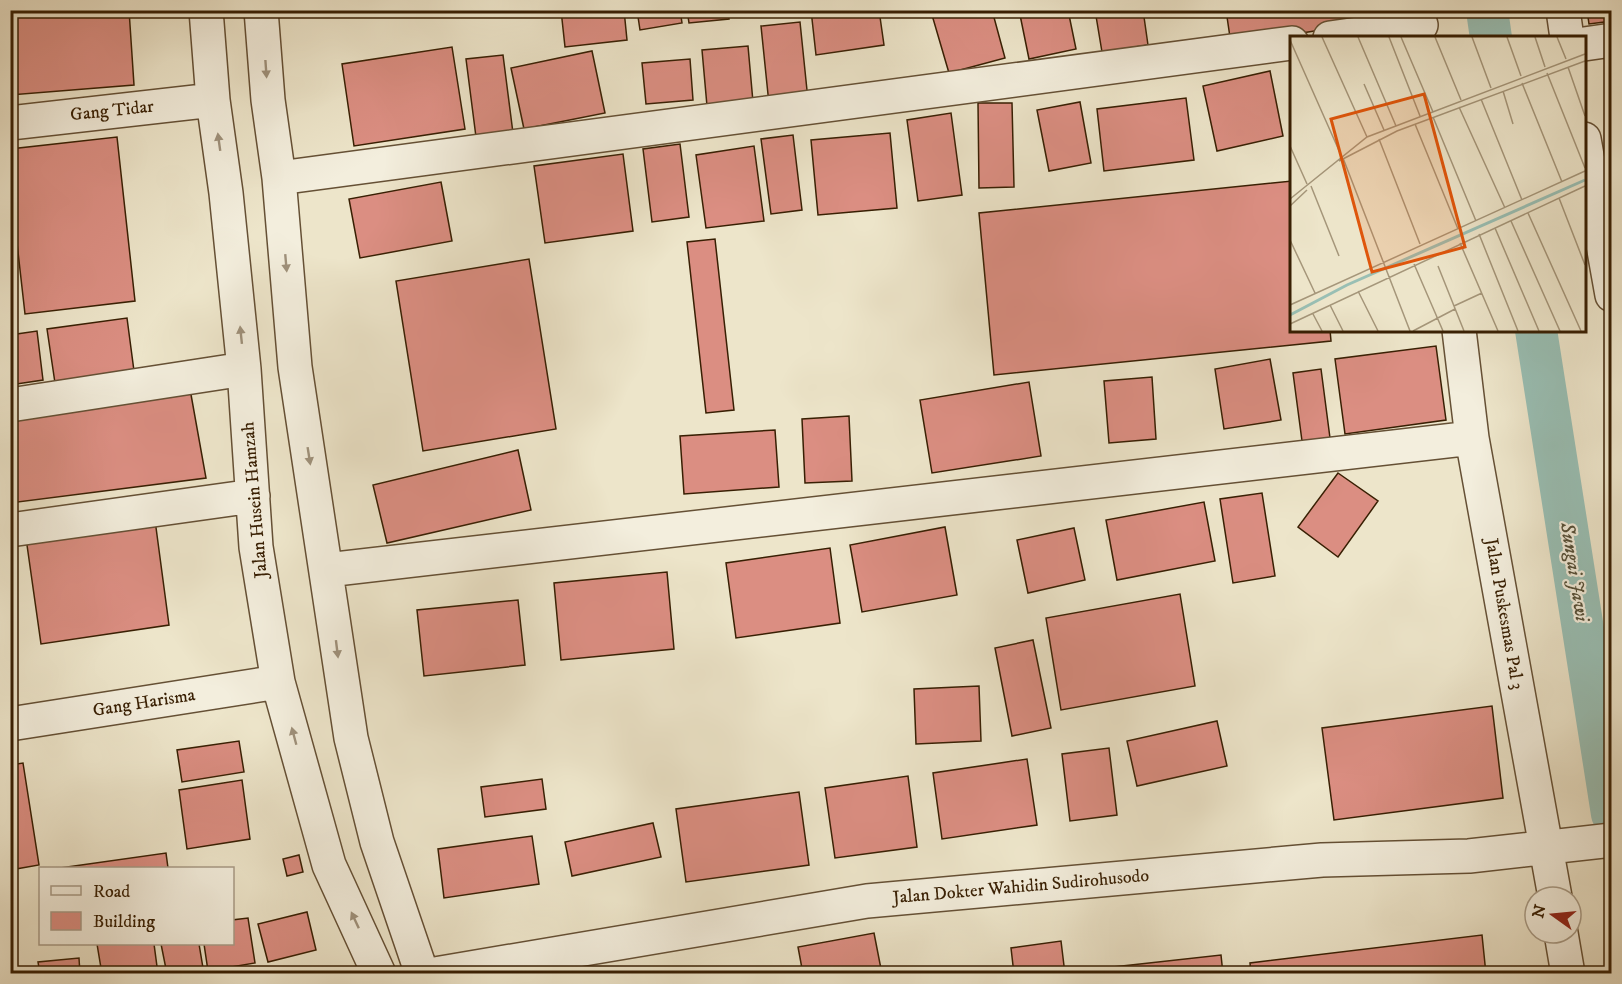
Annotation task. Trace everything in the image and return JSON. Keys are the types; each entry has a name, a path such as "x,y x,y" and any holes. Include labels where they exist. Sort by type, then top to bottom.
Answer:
{"street":[{"name":"Jalan Husein Hamzah","path":"207,10 213,100 226,193 244,369 256,547 278,682 329,865 379,974"},
{"path":"261,10 268,100 279,178 295,367 351,738 378,842 422,974"},
{"path":"1563,10 1567,36"},
{"path":"1343,36 1421,24"},
{"path":"1586,44 1611,40"},
{"path":"279,178 1290,43"},
{"name":"Gang Tidar","path":"10,123 213,100"},
{"path":"1586,151 1611,295"},
{"name":"Jalan Puskesmas Pal 3","path":"1459,332 1472,438 1553,885"},
{"path":"10,405 244,369"},
{"path":"327,570 1472,438"},
{"path":"10,530 253,496"},
{"name":"Gang Harisma","path":"10,724 278,682"},
{"name":"Jalan Dokter Wahidin Sudirohusodo","path":"435,974 867,901 1322,860 1469,856 1611,840"},
{"path":"1563,945 1568,974"}],"building":[{"path":"48,10 129,10 134,85 10,95 10,16"},
{"path":"561,10 624,10 627,40 565,47"},
{"path":"637,10 680,10 682,23 640,30"},
{"path":"687,10 728,10 729,19 689,23"},
{"path":"743,10 786,10 744,17"},
{"path":"811,10 879,10 884,45 816,55"},
{"path":"947,10 992,10 1005,58 949,73 932,15"},
{"path":"1019,10 1068,10 1076,49 1029,59"},
{"path":"1095,10 1143,10 1148,45 1102,52"},
{"path":"1226,10 1363,10 1365,23 1231,44"},
{"path":"1587,10 1612,10 1612,21 1589,24"},
{"path":"800,22 808,100 769,104 761,26"},
{"path":"748,46 753,102 707,106 702,50"},
{"path":"452,47 465,129 354,146 342,64"},
{"path":"592,51 605,113 524,129 511,68"},
{"path":"503,55 513,133 476,137 466,59"},
{"path":"690,59 693,100 646,104 642,63"},
{"path":"1270,71 1283,136 1217,151 1203,86"},
{"path":"1186,98 1194,160 1104,171 1097,109"},
{"path":"1080,102 1091,163 1049,171 1037,110"},
{"path":"978,103 1012,103 1014,187 979,188"},
{"path":"951,113 962,195 918,201 907,120"},
{"path":"890,133 897,208 818,215 811,140"},
{"path":"793,135 802,210 771,214 761,139"},
{"path":"117,137 135,301 25,314 10,181 10,149"},
{"path":"680,144 689,217 652,222 643,149"},
{"path":"754,146 764,221 706,228 696,155"},
{"path":"623,154 633,231 545,243 534,166"},
{"path":"1290,181 1290,332 1330,332 1331,341 994,375 979,213"},
{"path":"441,182 452,241 360,258 349,199"},
{"path":"715,239 734,410 706,413 687,242"},
{"path":"529,259 556,429 423,451 396,281"},
{"path":"127,318 134,371 55,383 47,329"},
{"path":"37,331 43,380 10,385 10,335"},
{"path":"1436,346 1446,420 1345,434 1335,359"},
{"path":"1270,359 1281,420 1224,429 1215,369"},
{"path":"1321,369 1330,438 1302,441 1293,373"},
{"path":"1152,377 1156,439 1109,443 1104,381"},
{"path":"1029,382 1041,456 932,473 920,400"},
{"path":"190,389 206,478 10,503 10,413"},
{"path":"849,416 852,481 805,483 802,419"},
{"path":"775,430 779,487 684,494 680,436"},
{"path":"518,450 531,510 387,543 373,485"},
{"path":"1338,473 1378,501 1338,557 1298,527"},
{"path":"1262,493 1275,576 1233,583 1220,499"},
{"path":"1204,502 1215,561 1117,580 1106,520"},
{"path":"155,520 169,625 41,644 26,538"},
{"path":"945,527 957,595 862,612 850,545"},
{"path":"1074,528 1085,580 1028,593 1017,540"},
{"path":"830,548 840,623 736,638 726,563"},
{"path":"667,572 674,649 561,660 554,583"},
{"path":"1180,594 1195,686 1061,710 1046,618"},
{"path":"518,600 525,665 424,676 417,610"},
{"path":"1033,640 1051,728 1012,736 995,648"},
{"path":"979,686 981,741 916,744 914,689"},
{"path":"1492,706 1503,798 1334,820 1322,728"},
{"path":"1217,721 1227,766 1137,786 1127,741"},
{"path":"239,741 244,772 182,782 177,750"},
{"path":"1109,748 1117,815 1070,821 1062,754"},
{"path":"1027,759 1037,825 942,839 933,773"},
{"path":"23,763 39,865 10,870 10,765"},
{"path":"908,776 917,847 835,858 825,788"},
{"path":"542,779 546,809 485,817 481,787"},
{"path":"242,780 250,839 187,849 179,790"},
{"path":"799,792 809,865 686,882 676,809"},
{"path":"653,823 661,857 572,876 565,842"},
{"path":"532,836 539,884 444,898 438,849"},
{"path":"166,853 168,867 67,867"},
{"path":"299,855 303,872 287,876 283,859"},
{"path":"307,912 316,950 268,962 258,924"},
{"path":"248,918 255,963 208,971 204,945 234,945 234,920"},
{"path":"874,933 882,974 803,974 798,947"},
{"path":"1482,935 1486,974 1251,974 1250,963"},
{"path":"1061,941 1065,974 1014,974 1011,948"},
{"path":"97,945 154,945 158,974 102,974"},
{"path":"161,945 199,945 204,974 167,974"},
{"path":"1221,955 1223,974 1077,974 1077,971"},
{"path":"79,958 80,974 40,974 38,962"}],"waterway":[{"name":"Sungai Jawi","path":"1487,10 1491,36"},
{"name":"Sungai Jawi","path":"1536,332 1612,814"}]}
